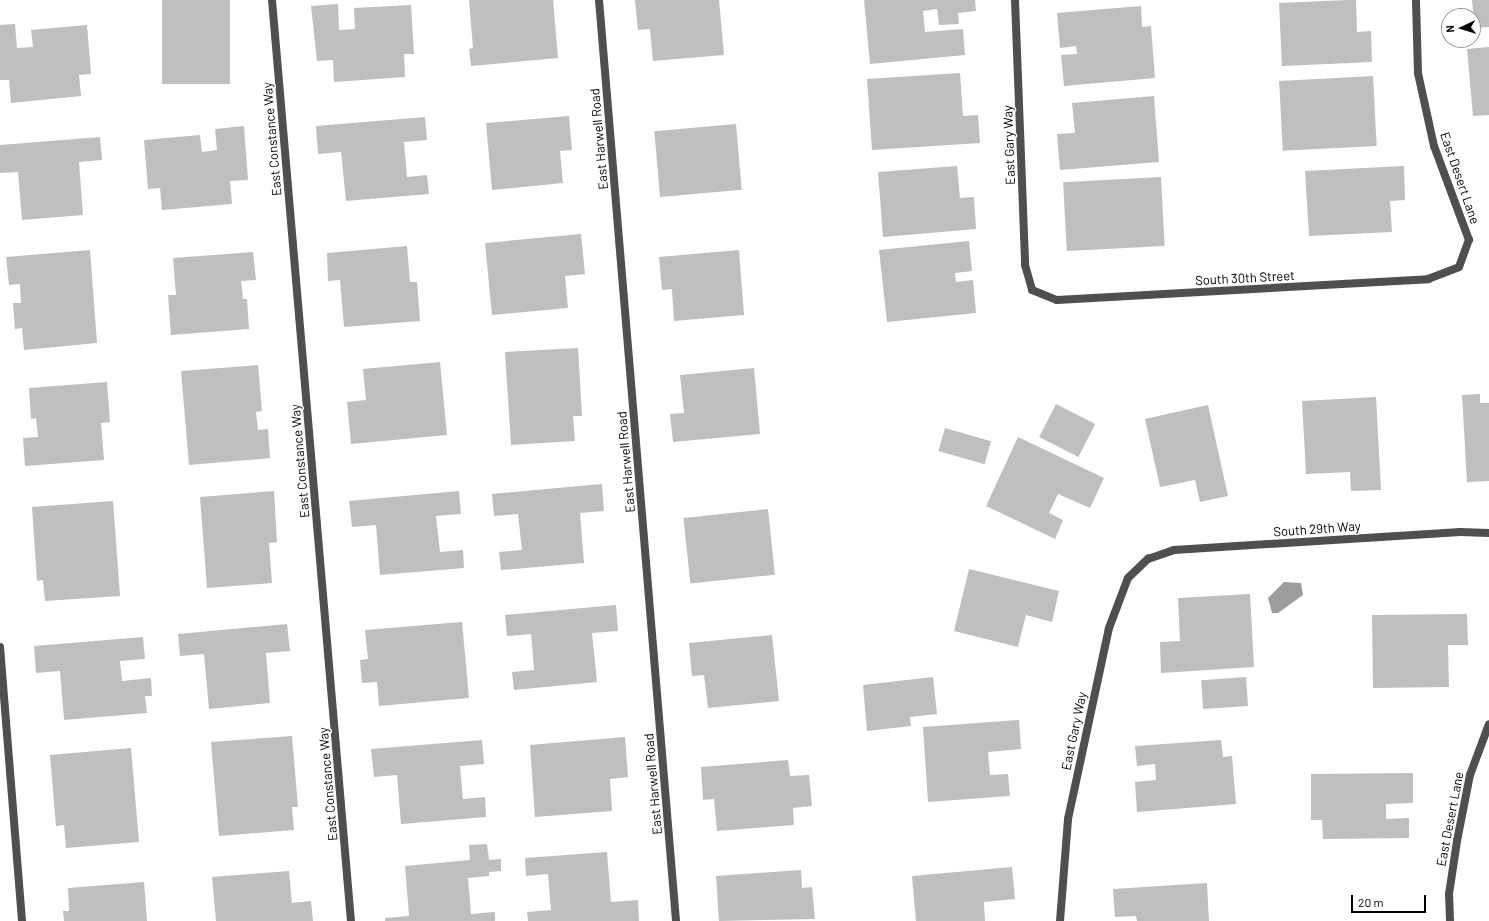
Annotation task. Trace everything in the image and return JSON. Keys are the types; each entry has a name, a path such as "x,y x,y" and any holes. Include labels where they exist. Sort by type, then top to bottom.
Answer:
{"street":[{"name":"East Constance Way","path":"272,0 351,921"},
{"name":"East Harwell Road","path":"599,0 676,921"},
{"name":"East Gary Way","path":"1015,0 1025,265 1032,290"},
{"name":"East Desert Lane","path":"1416,0 1418,73 1434,146 1469,240 1459,267"},
{"name":"South 30th Street","path":"1032,290 1057,300 1428,279 1459,267"},
{"name":"South 29th Way","path":"1148,559 1174,550 1460,532 1489,533"},
{"name":"East Gary Way","path":"1060,921 1068,819 1109,628 1128,578 1148,559"},
{"path":"0,646 22,921"},
{"name":"East Desert Lane","path":"1450,921 1449,894 1470,775 1489,724"}],"shaded area":[{"path":"1284,582 1301,583 1303,595 1278,613 1272,613 1268,598"}],"building":[{"path":"162,0 230,0 230,84 162,84"},
{"path":"469,0 553,0 558,58 471,66 469,49 473,48"},
{"path":"635,0 719,0 724,55 653,61 650,29 638,30"},
{"path":"864,0 975,0 976,11 958,13 959,24 939,25 937,9 923,11 925,32 963,29 965,55 870,64"},
{"path":"1356,0 1357,32 1371,31 1372,62 1282,66 1279,3"},
{"path":"1472,0 1489,0 1489,27 1481,28 1481,8 1473,8"},
{"path":"338,4 339,30 355,29 354,8 411,5 414,54 404,54 405,77 334,82 333,60 317,61 311,6"},
{"path":"1141,6 1142,27 1151,26 1155,78 1064,86 1061,55 1077,54 1076,46 1060,48 1057,13"},
{"path":"15,24 17,48 33,47 31,30 87,25 91,74 79,75 81,96 11,103 9,80 0,80 0,25"},
{"path":"1489,47 1489,115 1473,116 1467,49"},
{"path":"960,73 963,116 978,115 980,143 872,150 867,79"},
{"path":"1373,76 1377,146 1283,151 1279,81"},
{"path":"1154,96 1159,162 1060,170 1057,134 1075,133 1072,103"},
{"path":"569,116 572,150 560,151 563,183 492,190 486,123"},
{"path":"425,117 427,140 404,142 407,177 427,175 429,194 346,201 341,152 318,154 316,126"},
{"path":"736,124 742,190 660,197 654,131"},
{"path":"244,126 248,180 230,181 232,204 162,210 160,188 148,189 144,140 200,135 202,152 217,150 215,129"},
{"path":"100,137 102,160 79,162 83,215 22,220 18,172 0,173 0,145"},
{"path":"957,166 960,198 974,197 976,229 883,237 878,172"},
{"path":"1404,166 1405,200 1390,201 1392,232 1309,236 1305,171"},
{"path":"1161,177 1165,246 1067,251 1063,182"},
{"path":"581,234 585,274 565,276 568,308 492,315 485,243"},
{"path":"969,241 972,271 955,273 956,282 973,280 976,313 887,322 879,250"},
{"path":"407,246 410,282 417,282 420,321 344,327 340,280 328,281 327,253"},
{"path":"90,250 97,343 24,350 22,328 15,329 13,303 21,303 20,284 9,285 6,257"},
{"path":"739,250 744,315 674,321 672,289 662,290 659,257"},
{"path":"253,252 256,280 241,281 243,299 247,299 249,329 171,335 168,295 176,295 173,258"},
{"path":"578,348 582,416 573,416 575,441 511,445 505,352"},
{"path":"440,362 447,435 351,444 347,402 366,400 363,369"},
{"path":"258,365 262,411 256,412 258,430 268,429 270,458 189,465 181,371"},
{"path":"754,368 760,434 673,442 670,414 684,413 680,375"},
{"path":"107,382 110,422 101,423 104,460 25,466 23,438 38,437 36,418 31,419 29,388"},
{"path":"1480,394 1480,403 1489,403 1489,481 1467,482 1462,395"},
{"path":"1376,397 1381,490 1351,491 1350,472 1306,474 1302,401"},
{"path":"1056,404 1095,424 1078,457 1039,437"},
{"path":"1208,405 1228,496 1200,502 1195,480 1160,487 1145,419"},
{"path":"945,428 991,441 985,464 938,451"},
{"path":"1018,437 1104,478 1090,508 1058,494 1049,513 1063,520 1055,539 986,506"},
{"path":"602,484 604,511 580,513 584,563 501,570 499,552 522,550 518,514 494,516 492,494"},
{"path":"274,491 277,542 269,543 272,583 207,588 200,497"},
{"path":"459,491 461,514 436,516 440,552 463,550 464,568 380,575 376,525 352,527 349,501"},
{"path":"113,501 120,596 45,601 43,580 37,581 32,507"},
{"path":"768,509 775,575 690,584 683,518"},
{"path":"969,569 1059,591 1052,622 1026,615 1018,647 954,631"},
{"path":"1250,594 1254,667 1161,673 1160,642 1180,641 1178,598"},
{"path":"616,605 618,631 592,633 597,682 514,690 512,672 534,670 531,634 507,636 505,615"},
{"path":"1467,614 1468,645 1448,645 1449,687 1373,688 1372,615"},
{"path":"462,622 469,698 379,706 377,682 362,683 360,660 368,659 365,630"},
{"path":"287,624 290,651 266,653 270,703 209,709 204,654 180,656 178,634"},
{"path":"772,635 779,701 708,708 704,675 692,676 689,643"},
{"path":"143,637 145,659 120,661 122,681 151,678 152,696 145,696 147,713 64,720 60,671 36,673 34,646"},
{"path":"933,677 937,714 910,717 911,726 867,731 863,685"},
{"path":"1246,677 1248,706 1203,709 1201,680"},
{"path":"1019,720 1021,749 988,752 990,775 1008,774 1010,796 928,802 923,727"},
{"path":"292,736 298,807 292,807 294,830 219,836 211,742"},
{"path":"625,737 628,777 610,779 612,811 535,817 530,745"},
{"path":"482,740 484,764 460,766 463,799 485,797 486,817 401,824 397,775 374,777 371,749"},
{"path":"1221,740 1223,757 1232,756 1236,804 1137,812 1135,782 1156,780 1155,764 1137,766 1135,746"},
{"path":"131,748 139,842 66,848 64,825 56,826 50,755"},
{"path":"788,760 790,776 809,775 812,806 793,808 794,825 717,831 714,799 703,800 701,767"},
{"path":"1413,773 1413,803 1386,804 1386,819 1409,818 1409,838 1323,839 1322,820 1311,820 1311,774"},
{"path":"487,844 489,860 501,859 501,871 489,872 489,876 468,878 471,914 495,912 495,921 385,921 385,918 409,916 405,866 470,860 469,845"},
{"path":"607,852 611,902 638,900 639,921 528,921 527,912 551,910 548,874 526,876 525,858"},
{"path":"1012,867 1015,899 984,902 985,921 916,921 912,876"},
{"path":"801,870 802,888 812,887 815,919 719,921 716,876"},
{"path":"289,871 292,903 311,901 313,921 216,921 212,877"},
{"path":"144,882 147,921 64,921 63,911 69,911 68,888"},
{"path":"1207,883 1209,921 1137,921 1136,916 1115,917 1113,889"}]}
